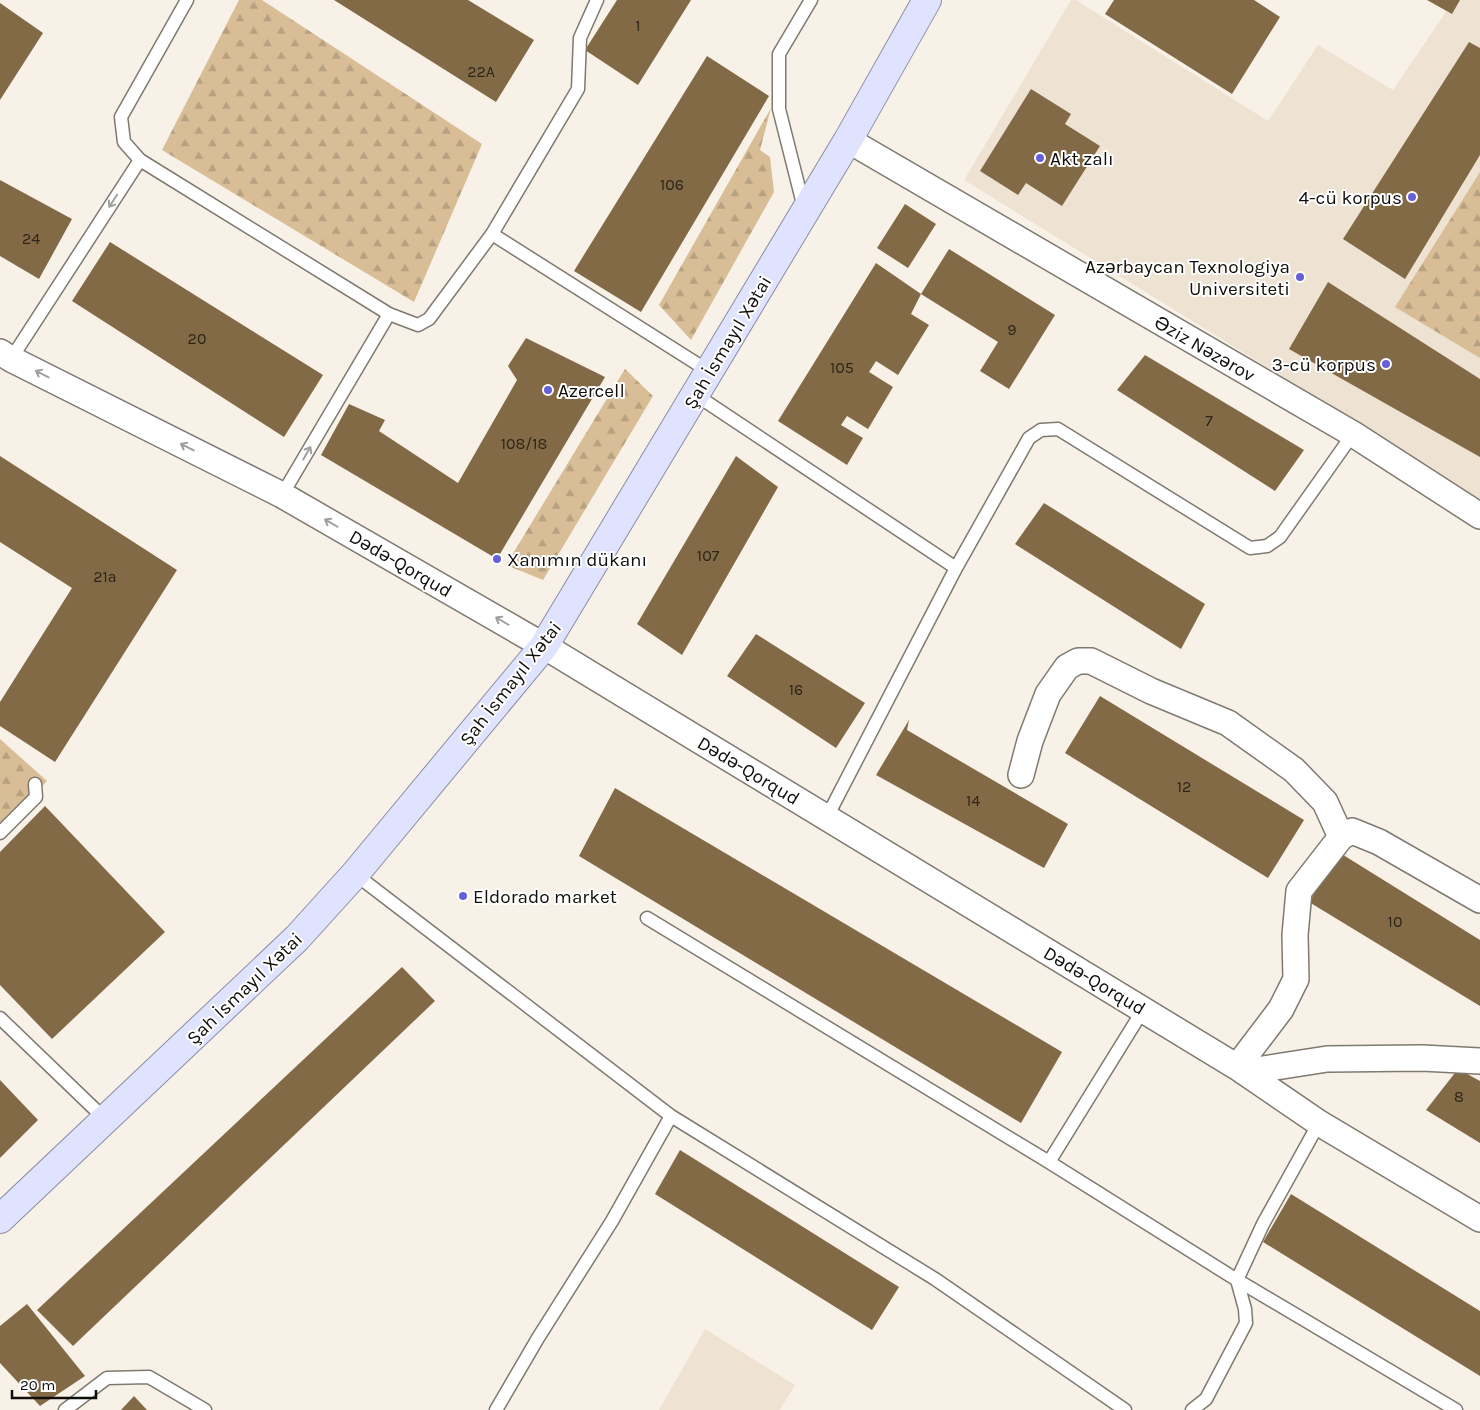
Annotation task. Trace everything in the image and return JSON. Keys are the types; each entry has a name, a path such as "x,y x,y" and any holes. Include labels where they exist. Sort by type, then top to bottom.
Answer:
{"main road":[{"name":"Şah İsmayıl Xətai","path":"0,1220 297,938 355,874 544,646 848,140 926,0"}],"street":[{"name":"Əziz Nəzərov","path":"848,140 1353,434 1480,516"},
{"name":"Dədə-Qorqud","path":"5,355 282,495 544,646 1240,1069 1319,1124 1480,1219"},
{"path":"1021,775 1030,741 1048,694 1067,667 1078,661 1091,661 1151,690 1228,723 1294,770 1325,802 1341,837"},
{"path":"1240,1069 1281,1009 1296,979 1295,935 1298,891 1341,837 1352,831 1379,842 1480,900"},
{"path":"1240,1069 1327,1059 1422,1058 1480,1061"}],"lane":[{"path":"187,0 121,117 124,142 140,160 389,314 418,325 430,319 492,234 578,89 580,38 597,0"},
{"path":"805,212 779,109 779,54 812,0"},
{"path":"5,355 140,160"},
{"path":"492,234 710,372"},
{"path":"282,495 389,314"},
{"path":"696,395 956,568"},
{"path":"826,817 956,568 1029,438 1041,430 1058,429 1250,548 1267,546 1280,537 1353,434"},
{"path":"0,833 36,797 35,784"},
{"path":"355,874 672,1116 935,1280 1125,1410"},
{"path":"647,918 1049,1162 1237,1280 1456,1410"},
{"path":"1049,1162 1143,1010"},
{"path":"0,1018 106,1120"},
{"path":"496,1410 612,1221 672,1116"},
{"path":"1192,1410 1206,1399 1246,1323 1245,1309 1237,1280 1263,1224 1319,1124"},
{"path":"65,1410 106,1378 149,1377 205,1410"}],"shaded area":[{"name":"Azərbaycan Texnologiya Universiteti","path":"1071,0 1076,0 1268,121 1318,45 1393,90 1454,0 1480,0 1480,504 1278,374 964,180"},
{"path":"705,1329 795,1385 780,1410 659,1410"}],"green space":[{"path":"239,0 262,0 482,144 414,302 162,150"},
{"path":"771,108 760,150 770,157 774,192 691,340 659,305"},
{"path":"1480,172 1480,358 1395,307"},
{"path":"625,369 653,396 543,580 506,565"},
{"path":"0,739 47,781 0,830"}],"building":[{"path":"334,0 468,0 534,40 496,102"},
{"path":"617,0 691,0 638,85 585,50"},
{"path":"1114,0 1254,0 1280,17 1232,94 1105,14"},
{"path":"1427,0 1460,0 1452,14"},
{"path":"0,3 43,33 0,100"},
{"name":"4-cü korpus","path":"1469,42 1480,48 1480,155 1405,279 1343,239"},
{"path":"707,56 769,96 641,312 574,271"},
{"name":"Akt zalı","path":"1031,89 1071,114 1065,124 1100,146 1062,206 1026,183 1018,195 980,171"},
{"path":"0,180 72,219 39,279 0,256"},
{"path":"905,204 936,224 908,268 877,248"},
{"path":"110,242 323,375 284,437 72,301"},
{"path":"949,249 1055,315 1009,389 980,371 998,342 921,294"},
{"path":"876,263 921,294 911,314 929,325 898,375 876,361 869,372 893,387 868,429 847,416 841,425 863,438 847,465 778,421"},
{"name":"3-cü korpus","path":"1328,282 1480,379 1480,457 1289,349"},
{"path":"526,338 605,377 497,559 321,455 349,404 385,420 379,431 458,483 517,380 508,366"},
{"path":"1145,355 1304,450 1275,491 1117,390"},
{"path":"0,456 177,570 55,762 0,726 0,702 72,588 0,542"},
{"path":"736,456 778,487 682,655 637,624"},
{"path":"1044,503 1205,604 1181,649 1015,544"},
{"path":"756,634 865,703 836,748 727,676"},
{"path":"1100,696 1304,820 1268,878 1065,753"},
{"path":"909,720 907,730 1068,824 1044,868 876,775"},
{"path":"615,788 1062,1052 1021,1123 579,856"},
{"path":"45,806 165,932 52,1039 0,985 0,852"},
{"path":"1340,853 1480,940 1480,1006 1309,902"},
{"path":"402,967 435,1001 73,1346 37,1310"},
{"path":"1458,1069 1480,1081 1480,1143 1426,1110"},
{"path":"0,1080 38,1120 0,1158"},
{"path":"680,1150 899,1287 872,1330 655,1194"},
{"path":"1291,1194 1480,1311 1480,1376 1263,1242"},
{"path":"27,1304 85,1376 40,1406 0,1363 0,1326"},
{"path":"134,1396 147,1410 121,1410"}],"place":[{"name":"Akt zalı","path":"1040,158"},
{"name":"4-cü korpus","path":"1412,197"},
{"name":"Azərbaycan Texnologiya Universiteti","path":"1300,277"},
{"name":"3-cü korpus","path":"1386,364"},
{"name":"Azercell","path":"548,390"},
{"name":"Xanımın dükanı","path":"497,559"},
{"name":"Eldorado market","path":"463,896"}]}
